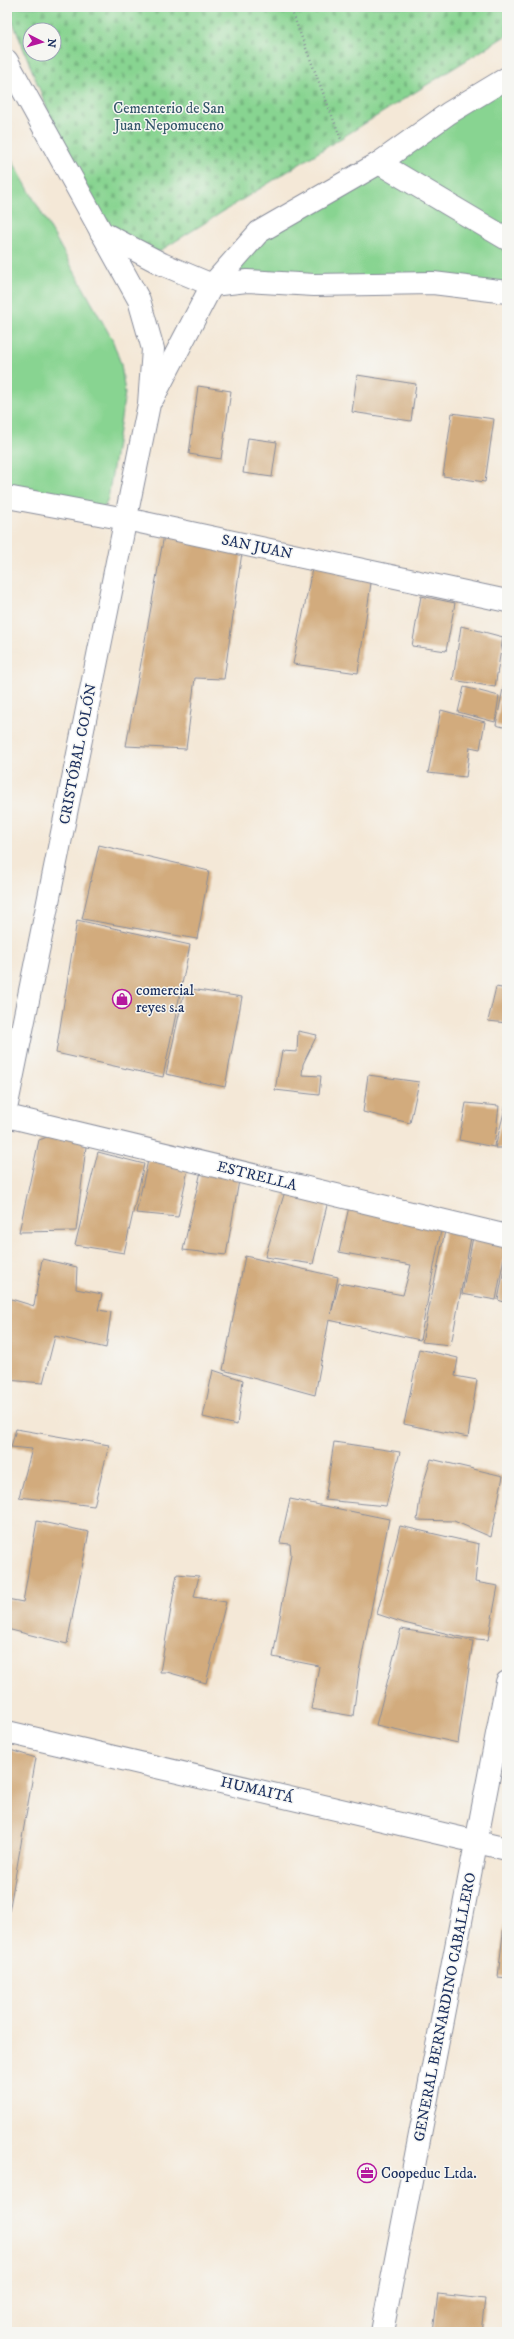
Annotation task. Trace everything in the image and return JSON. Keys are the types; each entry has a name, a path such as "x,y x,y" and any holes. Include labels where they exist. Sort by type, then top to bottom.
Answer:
{"street":[{"path":"7,61 141,307 153,349 149,404"},
{"path":"149,404 212,286 259,232 379,163 450,113 507,78"},
{"path":"379,163 507,238"},
{"path":"101,232 162,264 212,286 247,282 314,285 433,282 507,292"},
{"name":"CRISTÓBAL COLÓN","path":"7,1104 149,404"},
{"name":"SAN JUAN","path":"7,497 126,518 507,601"},
{"name":"ESTRELLA","path":"7,1116 507,1236"},
{"name":"GENERAL BERNARDINO CABALLERO","path":"382,2332 507,1682"},
{"name":"HUMAITÁ","path":"7,1732 507,1849"}],"path":[{"path":"290,7 341,139"}],"green space":[{"name":"Cementerio de San Juan Nepomuceno","path":"7,7 507,7 507,35 158,252 98,237 29,62 62,62 62,22 22,22 22,45"},
{"path":"507,78 507,292 212,285 259,232"},
{"path":"7,151 112,339 121,364 125,393 108,499 104,508 7,499"}],"building":[{"path":"357,375 416,384 411,421 352,412"},
{"path":"198,386 231,391 221,459 189,454"},
{"path":"452,413 494,419 485,482 443,476"},
{"path":"248,438 277,442 272,477 243,473"},
{"path":"164,535 242,552 224,679 195,678 186,749 126,746"},
{"path":"313,564 372,576 358,673 293,664"},
{"path":"421,596 455,603 446,651 412,646"},
{"path":"461,626 503,637 495,687 453,680"},
{"path":"507,673 507,728 496,725"},
{"path":"464,687 499,696 495,722 458,712"},
{"path":"441,710 485,722 480,749 470,747 466,777 428,773"},
{"path":"99,845 209,871 197,939 82,919"},
{"name":"comercial reyes s.a","path":"77,920 190,945 163,1077 56,1053"},
{"path":"496,987 507,989 507,1023 488,1021"},
{"path":"185,988 242,997 225,1087 166,1074"},
{"path":"298,1031 317,1035 303,1064 302,1075 321,1076 319,1095 275,1090 282,1051 297,1052"},
{"path":"368,1075 419,1082 410,1123 363,1112"},
{"path":"466,1103 499,1106 494,1147 459,1140"},
{"path":"506,1104 507,1148 495,1148"},
{"path":"61,1132 87,1138 76,1231 19,1232 39,1140"},
{"path":"98,1152 144,1164 124,1253 75,1245"},
{"path":"149,1156 189,1165 178,1217 136,1213"},
{"path":"202,1167 240,1175 226,1255 183,1250"},
{"path":"286,1188 328,1201 313,1264 265,1257"},
{"path":"350,1202 442,1225 420,1340 329,1320 315,1395 223,1370 245,1256 338,1277 331,1314 339,1283 403,1295 411,1265 339,1252"},
{"path":"446,1226 472,1232 451,1345 422,1342"},
{"path":"474,1232 507,1241 496,1300 462,1294"},
{"path":"507,1258 507,1303 498,1300"},
{"path":"42,1259 77,1267 76,1289 102,1294 98,1310 111,1312 106,1348 55,1336 43,1383 7,1380 8,1298 34,1306"},
{"path":"419,1349 458,1358 455,1376 477,1380 468,1437 404,1424"},
{"path":"213,1370 243,1380 237,1425 203,1417"},
{"path":"16,1429 109,1445 94,1506 19,1497 32,1449 11,1447"},
{"path":"334,1442 400,1452 386,1506 325,1500"},
{"path":"431,1459 503,1476 491,1537 454,1521 417,1520 421,1491"},
{"path":"290,1499 389,1519 359,1671 353,1716 311,1709 319,1666 273,1657 291,1554 290,1544 280,1543"},
{"path":"37,1521 89,1532 67,1644 7,1629 7,1599 23,1602"},
{"path":"400,1526 479,1544 475,1582 498,1586 488,1640 465,1638 404,1623 377,1614"},
{"path":"177,1574 199,1576 194,1597 226,1602 206,1683 167,1672 160,1672"},
{"path":"401,1629 473,1641 458,1743 376,1725"},
{"path":"7,1749 36,1758 8,1918 7,1918"},
{"path":"507,1907 507,1978 498,1977"},
{"path":"438,2294 485,2299 481,2332 433,2332"}],"place":[{"name":"comercial reyes s.a","path":"122,999"},
{"name":"Coopeduc Ltda.","path":"367,2173"}]}
